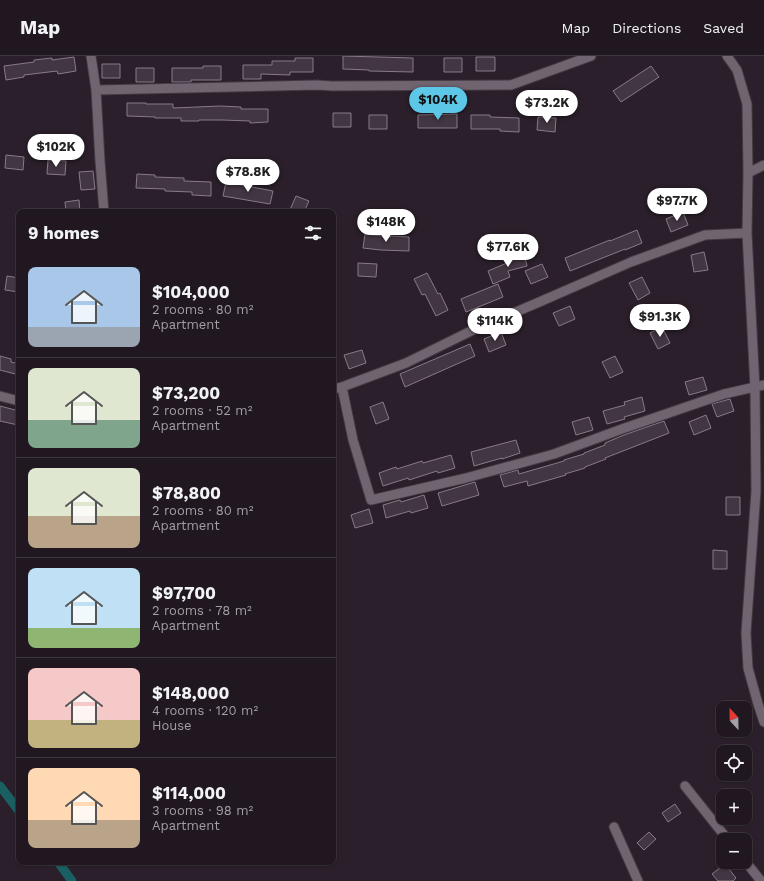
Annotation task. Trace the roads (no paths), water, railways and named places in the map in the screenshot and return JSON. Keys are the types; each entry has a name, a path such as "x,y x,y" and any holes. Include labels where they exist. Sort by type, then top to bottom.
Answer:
{"street":[{"path":"91,56 96,90 104,209"},
{"path":"96,90 317,85 511,85 591,56"},
{"path":"727,56 737,70 747,104 747,233 759,386 756,491 746,633 748,668 764,722"},
{"path":"748,173 764,166"},
{"path":"747,233 705,235 631,262 471,331 406,363 338,388 371,500 466,478 554,454 724,394 759,386"},
{"path":"0,396 16,400"},
{"path":"685,786 722,833"},
{"path":"614,827 638,881"},
{"path":"751,869 761,881"}],"waterway":[{"path":"0,786 16,807"},
{"path":"60,865 72,881"}]}
